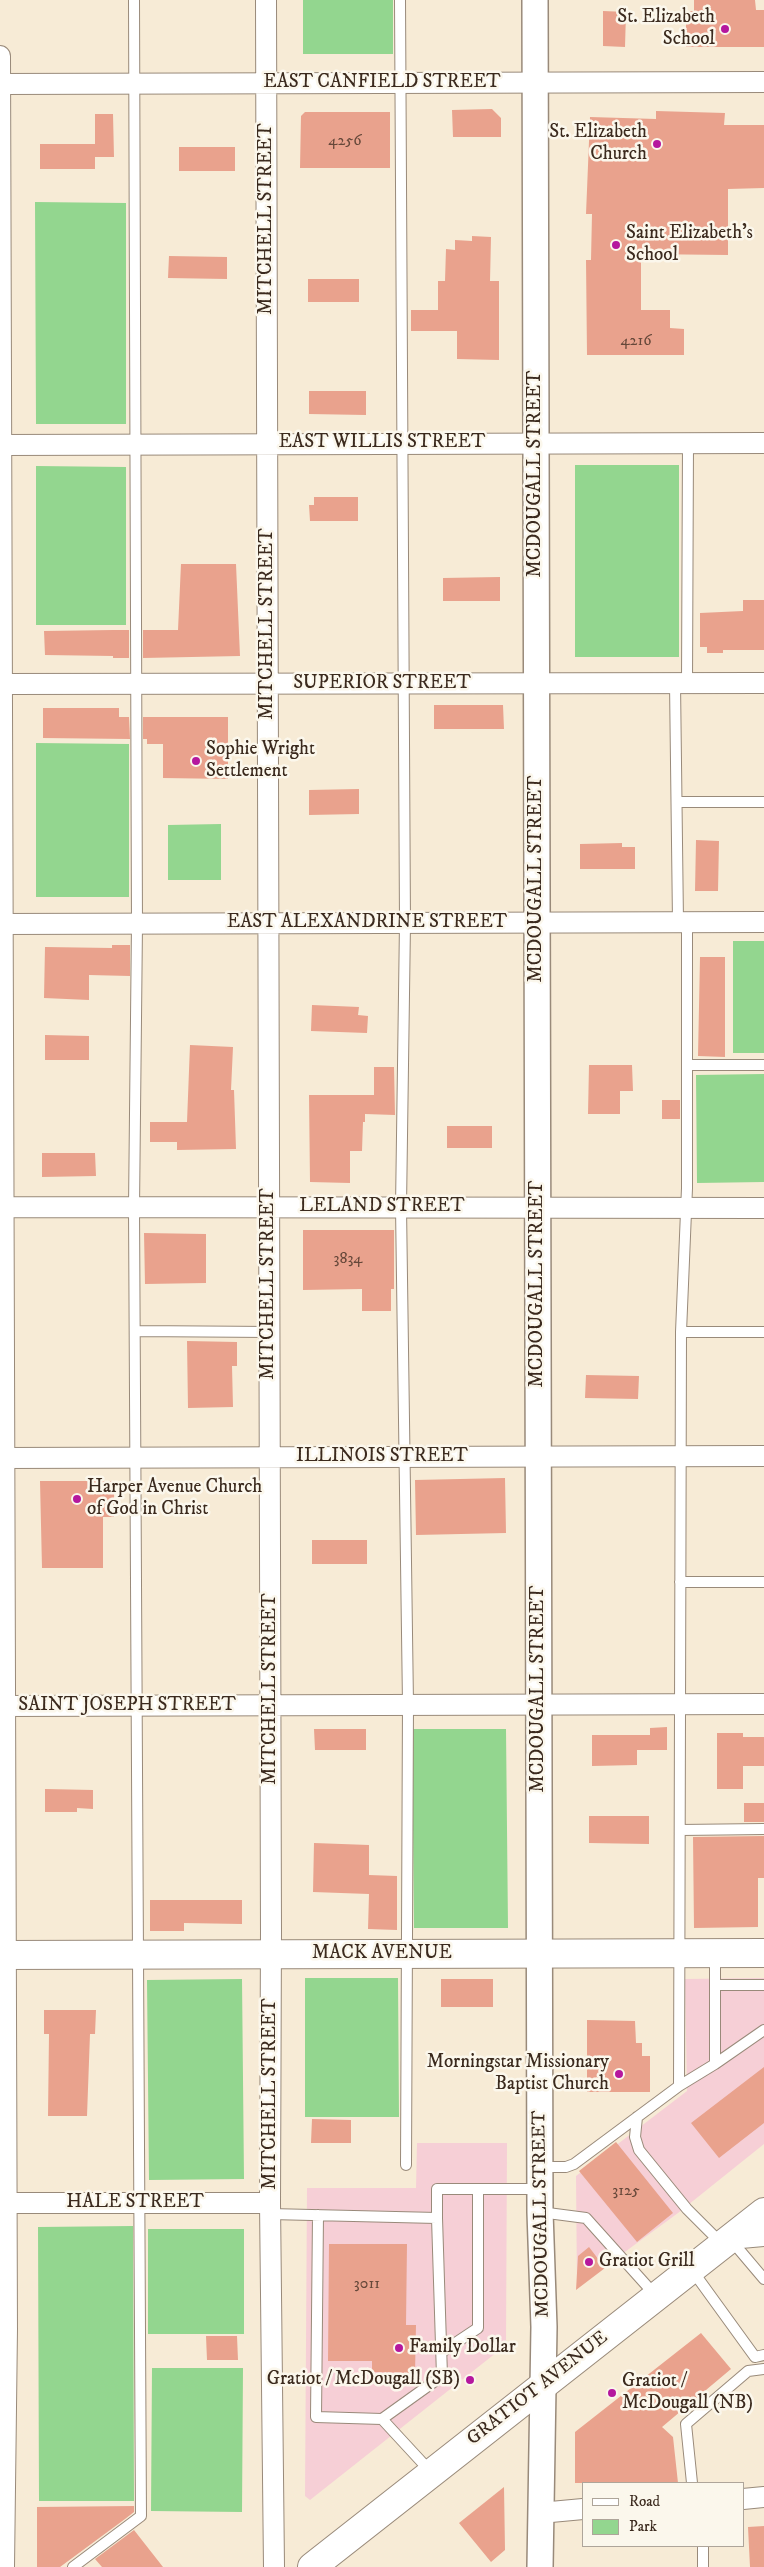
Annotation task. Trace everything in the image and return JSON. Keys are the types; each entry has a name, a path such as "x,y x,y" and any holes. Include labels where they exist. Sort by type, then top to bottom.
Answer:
{"main road":[{"name":"MACK AVENUE","path":"3,1955 764,1953"},
{"name":"GRATIOT AVENUE","path":"312,2567 764,2212"}],"street":[{"name":"MITCHELL STREET","path":"266,0 271,1705 270,2209 274,2567"},
{"name":"MCDOUGALL STREET","path":"535,0 540,2189 544,2326 540,2567"},
{"path":"0,56 4,2567"},
{"name":"EAST CANFIELD STREET","path":"0,84 764,82"},
{"name":"EAST WILLIS STREET","path":"0,444 764,443"},
{"name":"SUPERIOR STREET","path":"1,684 764,683"},
{"name":"EAST ALEXANDRINE STREET","path":"1,924 764,922"},
{"name":"LELAND STREET","path":"2,1207 764,1208"},
{"name":"ILLINOIS STREET","path":"2,1458 764,1456"},
{"name":"SAINT JOSEPH STREET","path":"2,1706 764,1704"},
{"name":"HALE STREET","path":"3,2203 140,2203 270,2209"},
{"path":"726,2242 764,2236"},
{"path":"744,2498 764,2497"},
{"path":"540,2513 582,2509"}],"lane":[{"path":"73,2567 141,2516 134,1208 137,924 134,0"},
{"path":"400,0 402,684 405,923 401,1207 408,1704 406,2165"},
{"path":"680,2086 681,1332 686,1209 688,1064 677,802 688,443"},
{"path":"677,802 764,802"},
{"path":"688,1064 764,1065"},
{"path":"135,1331 270,1332"},
{"path":"681,1332 764,1332"},
{"path":"680,1582 764,1582"},
{"path":"680,1830 764,1829"},
{"path":"715,2064 716,1953"},
{"path":"715,1984 764,1985"},
{"path":"540,2189 566,2167 574,2164 680,2086 764,2030"},
{"path":"637,2117 635,2138 639,2150 687,2209 726,2242 764,2279"},
{"path":"318,2215 316,2417 382,2419 442,2376 437,2189 540,2189 586,2218 656,2296"},
{"path":"442,2352 478,2328 478,2189"},
{"path":"270,2209 318,2215 437,2218"},
{"path":"691,2269 755,2357 764,2355"},
{"path":"692,2482 686,2424 748,2371 764,2369"},
{"path":"382,2419 432,2472"},
{"path":"703,2547 703,2567"}],"shaded area":[{"path":"764,1978 764,2144 678,2213 577,2287 576,2176 687,2091 685,1979"},
{"path":"417,2143 507,2143 506,2345 310,2500 305,2496 307,2188 416,2188"}],"green space":[{"path":"303,0 393,0 393,54 303,54"},
{"path":"35,202 126,203 126,424 36,424"},
{"path":"575,465 679,465 679,657 575,657"},
{"path":"36,466 126,467 126,625 36,625"},
{"path":"36,743 129,744 129,897 36,897"},
{"path":"221,824 221,880 168,880 168,825"},
{"path":"733,941 764,941 764,1053 733,1053"},
{"path":"764,1074 764,1182 697,1183 696,1075"},
{"path":"412,1729 506,1729 508,1928 414,1928"},
{"path":"305,1978 398,1978 399,2117 305,2117"},
{"path":"242,1979 244,2179 149,2180 147,1980"},
{"path":"133,2226 134,2501 39,2501 38,2227"},
{"path":"148,2229 244,2229 244,2334 148,2334"},
{"path":"152,2368 243,2368 242,2512 151,2511"}],"building":[{"name":"St. Elizabeth School","path":"694,0 755,0 756,10 764,10 764,47 686,47 686,11 694,11"},
{"path":"603,11 626,12 625,47 603,46"},
{"path":"492,109 501,118 501,137 453,137 452,110"},
{"path":"656,111 725,113 724,125 764,125 764,188 728,189 728,255 641,254 641,310 670,310 670,328 684,329 684,355 587,355 586,260 591,260 592,214 586,214 590,117 656,119"},
{"path":"305,112 390,112 390,168 300,168 301,116"},
{"path":"95,114 113,114 114,157 95,157 95,169 40,169 40,144 95,144"},
{"path":"179,147 235,147 235,171 179,171"},
{"path":"472,236 491,237 490,281 499,281 499,360 457,359 457,331 411,331 411,310 438,310 438,281 445,281 446,249 455,250 455,240 472,241"},
{"path":"169,256 227,257 227,279 168,278"},
{"path":"308,279 359,279 359,302 308,302"},
{"path":"309,391 366,391 366,415 309,414"},
{"path":"314,497 358,497 358,521 310,521 309,505 314,505"},
{"path":"181,564 236,564 240,656 143,658 143,630 178,630"},
{"path":"500,577 500,601 443,601 443,578"},
{"path":"743,600 764,600 764,650 723,650 723,653 707,653 707,647 700,647 700,613 743,611"},
{"path":"129,630 129,658 45,655 44,631"},
{"path":"434,705 503,705 504,729 434,729"},
{"path":"43,708 119,708 119,717 129,717 130,739 43,738"},
{"name":"Sophie Wright Settlement","path":"143,717 228,717 228,779 163,778 163,744 147,744 147,739 143,739"},
{"path":"359,789 359,814 309,815 309,790"},
{"path":"696,840 719,841 718,891 695,891"},
{"path":"622,843 622,847 635,847 635,869 580,869 580,844"},
{"path":"112,945 130,945 130,976 89,975 89,1000 44,998 45,947 112,948"},
{"path":"700,957 725,957 725,1057 698,1056"},
{"path":"312,1005 359,1007 358,1015 368,1016 367,1033 311,1031"},
{"path":"45,1035 89,1036 89,1060 45,1060"},
{"path":"190,1045 233,1047 231,1090 234,1090 236,1149 177,1150 177,1142 150,1142 150,1122 187,1122"},
{"path":"589,1065 632,1065 633,1091 620,1091 620,1114 588,1114"},
{"path":"374,1067 394,1067 395,1115 365,1114 362,1151 350,1151 350,1183 310,1182 309,1095 374,1095"},
{"path":"662,1100 680,1100 680,1119 662,1119"},
{"path":"447,1126 492,1126 492,1148 447,1148"},
{"path":"42,1153 95,1153 96,1176 42,1177"},
{"path":"303,1230 394,1230 394,1289 391,1289 391,1311 362,1311 362,1289 303,1290"},
{"path":"144,1233 206,1234 206,1283 145,1284"},
{"path":"187,1341 237,1342 237,1366 232,1366 233,1407 188,1408"},
{"path":"586,1375 639,1376 638,1399 585,1398"},
{"path":"505,1478 506,1533 416,1535 415,1480"},
{"path":"40,1481 114,1481 114,1517 103,1517 103,1568 42,1568"},
{"path":"312,1540 367,1540 367,1564 312,1564"},
{"path":"667,1727 667,1750 637,1750 637,1765 592,1766 592,1735 650,1735 650,1728"},
{"path":"314,1729 366,1729 366,1750 315,1750"},
{"path":"717,1733 743,1733 743,1737 764,1737 764,1766 743,1766 743,1789 717,1789"},
{"path":"45,1789 93,1790 93,1809 77,1808 77,1812 45,1812"},
{"path":"744,1803 764,1803 764,1822 744,1822"},
{"path":"589,1816 649,1816 649,1844 589,1843"},
{"path":"764,1836 764,1878 758,1878 758,1927 694,1928 693,1837"},
{"path":"314,1843 369,1845 369,1875 397,1876 397,1930 368,1929 369,1894 313,1892"},
{"path":"150,1900 242,1900 242,1924 184,1923 184,1931 150,1931"},
{"path":"441,1979 493,1979 493,2007 441,2007"},
{"path":"44,2010 96,2010 95,2034 90,2034 87,2116 48,2116 49,2034 44,2034"},
{"name":"Morningstar Missionary Baptist Church","path":"587,2020 635,2021 636,2043 642,2043 642,2056 650,2056 650,2092 587,2092"},
{"path":"764,2067 764,2123 719,2158 691,2123"},
{"path":"312,2119 351,2120 351,2143 311,2143"},
{"path":"616,2142 673,2213 637,2242 579,2171"},
{"path":"329,2244 407,2244 406,2325 416,2325 415,2373 372,2372 372,2361 328,2361"},
{"name":"Gratiot Grill","path":"589,2247 605,2268 576,2290 578,2256"},
{"path":"701,2333 731,2369 662,2427 673,2437 678,2482 575,2483 575,2432"},
{"path":"206,2336 237,2336 238,2360 207,2360"},
{"path":"504,2487 505,2550 491,2562 459,2523"},
{"path":"134,2506 134,2512 60,2567 37,2567 37,2507"},
{"path":"764,2526 764,2567 750,2567 748,2527"},
{"path":"134,2530 163,2567 102,2567 95,2559"}],"place":[{"name":"St. Elizabeth School","path":"725,29"},
{"name":"St. Elizabeth Church","path":"657,144"},
{"name":"Saint Elizabeth's School","path":"616,245"},
{"name":"Sophie Wright Settlement","path":"196,761"},
{"name":"Harper Avenue Church of God in Christ","path":"77,1499"},
{"name":"Morningstar Missionary Baptist Church","path":"619,2074"},
{"name":"Gratiot Grill","path":"589,2262"},
{"name":"Family Dollar","path":"399,2348"},
{"name":"Gratiot / McDougall (SB)","path":"470,2380"},
{"name":"Gratiot / McDougall (NB)","path":"612,2393"}]}
